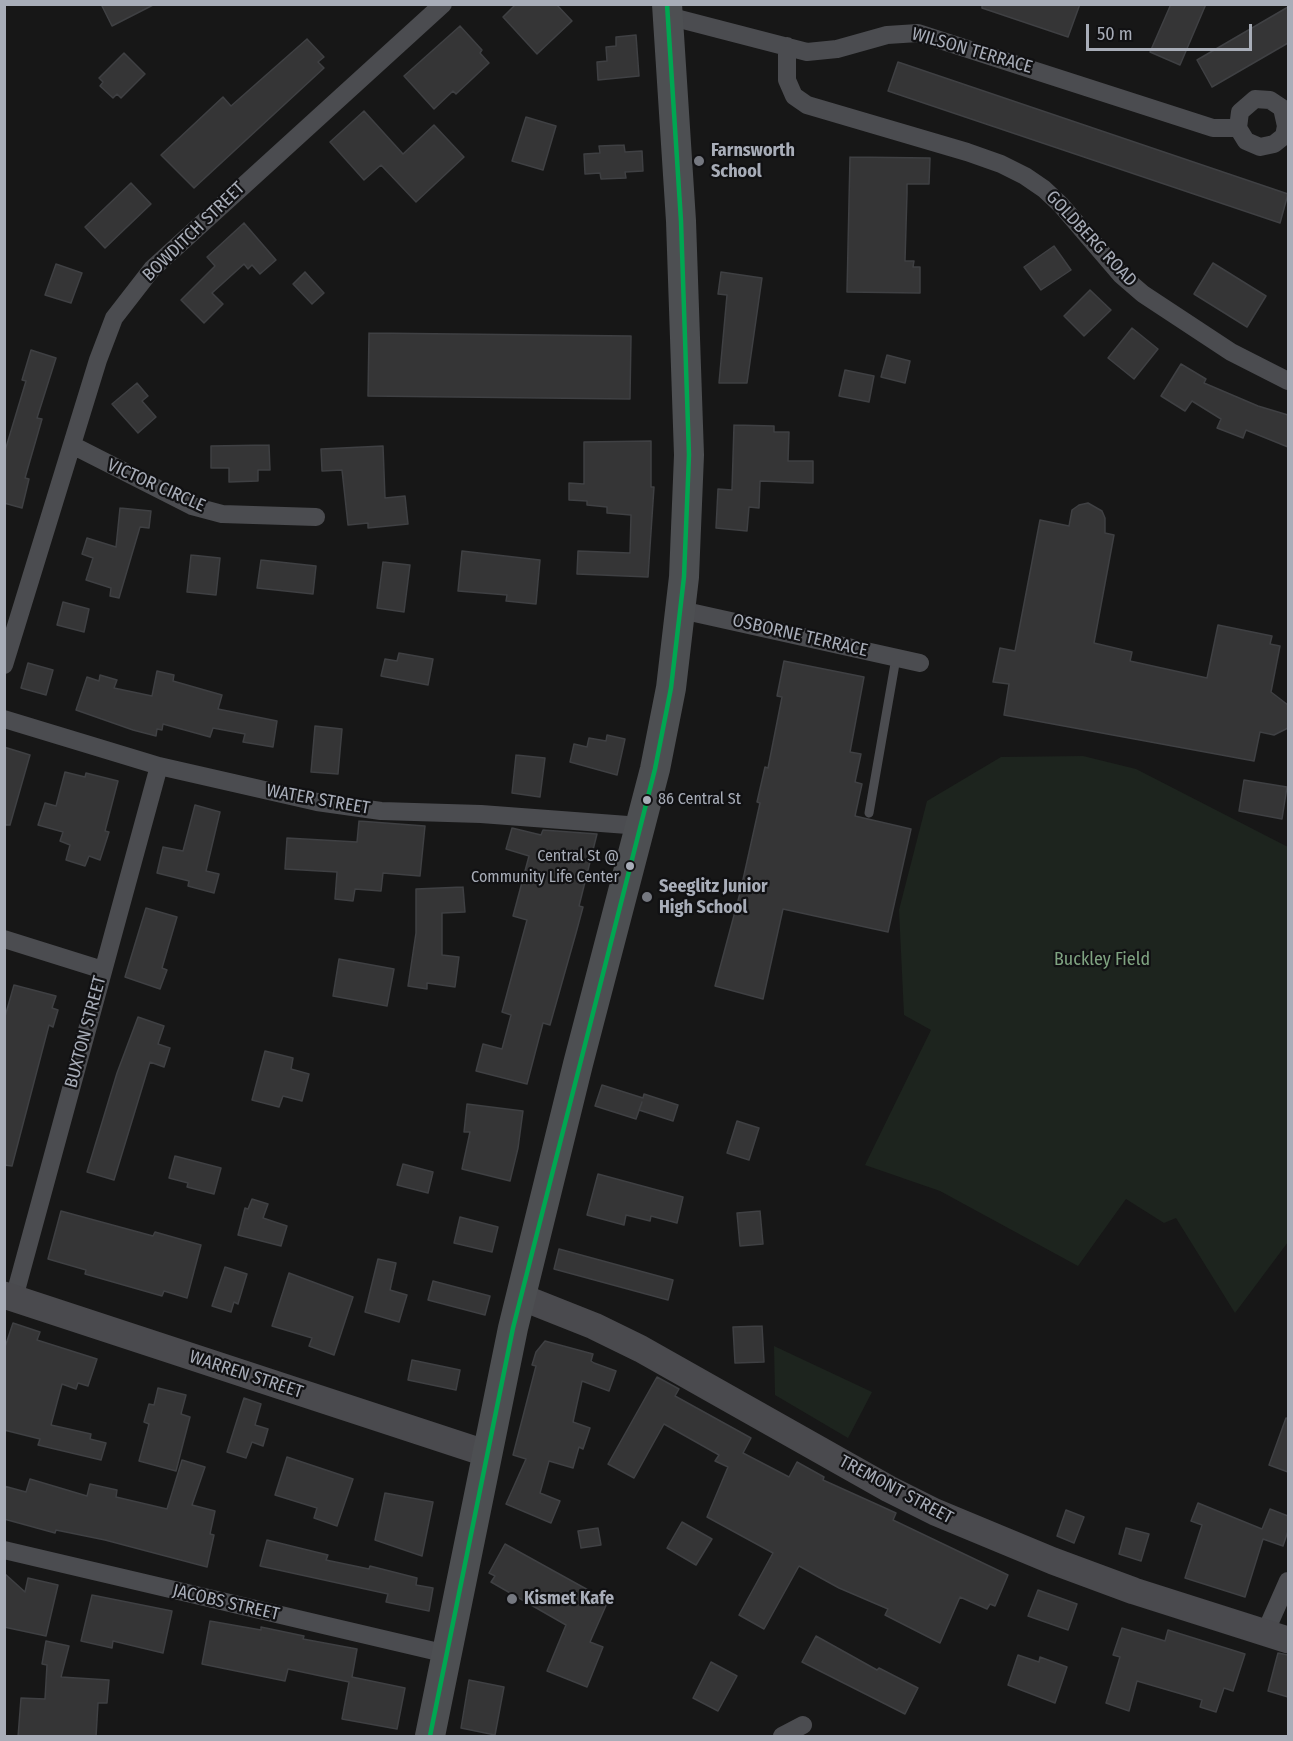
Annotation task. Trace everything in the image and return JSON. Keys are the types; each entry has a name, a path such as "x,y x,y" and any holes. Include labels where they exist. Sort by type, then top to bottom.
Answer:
{"main road":[{"path":"430,1737 521,1298 578,1064 641,826 669,705 681,610 689,455 687,355 668,10"}],"street":[{"name":"BOWDITCH STREET","path":"4,665 98,360 114,318 152,269 443,4"},
{"name":"WILSON TERRACE","path":"668,10 807,52 822,52 887,35 918,33 1213,128 1238,128"},
{"name":"GOLDBERG ROAD","path":"787,46 787,80 794,96 807,105 967,152 1001,164 1024,176 1044,189 1061,205 1121,275 1143,294 1231,352 1288,381"},
{"name":"VICTOR CIRCLE","path":"72,445 192,506 222,514 316,517"},
{"name":"OSBORNE TERRACE","path":"681,610 920,663"},
{"name":"WATER STREET","path":"4,719 159,766 317,802 371,810 481,814 641,826"},
{"name":"BUXTON STREET","path":"9,1296 159,766"},
{"path":"4,939 103,970"},
{"name":"WARREN STREET","path":"9,1296 488,1454"},
{"name":"TREMONT STREET","path":"521,1298 594,1326 641,1348 889,1490 935,1512 1053,1561 1181,1607 1277,1637"},
{"name":"JACOBS STREET","path":"4,1550 447,1654"},
{"path":"1277,1637 1288,1581"},
{"path":"782,1737 802,1725"}],"lane":[{"path":"869,813 896,658"}],"green space":[{"name":"Buckley Field","path":"1083,756 1136,769 1288,847 1288,1242 1235,1313 1176,1218 1164,1223 1126,1199 1078,1266 940,1191 865,1165 931,1030 904,1015 899,910 927,801 1001,757"},
{"path":"774,1346 872,1392 848,1438 775,1395"}],"building":[{"path":"101,4 155,4 112,26"},
{"path":"516,4 556,4 572,21 537,54 503,17"},
{"path":"982,4 1080,4 1068,37 982,8"},
{"path":"1171,4 1206,4 1180,65 1150,52"},
{"path":"1288,7 1288,43 1212,87 1197,60"},
{"path":"460,26 482,50 480,53 489,63 456,94 453,91 434,109 404,76"},
{"path":"636,35 639,76 598,80 597,62 607,61 606,47 616,46 616,37"},
{"path":"307,39 324,57 318,62 324,68 194,188 161,155 223,97 231,106"},
{"path":"124,53 145,74 121,98 117,94 113,98 100,86 103,82 99,78"},
{"path":"898,62 1288,194 1280,223 888,91"},
{"path":"364,111 403,154 434,125 464,157 416,202 381,165 364,180 330,142"},
{"path":"526,117 556,126 543,170 512,161"},
{"path":"624,145 625,152 642,151 643,171 625,172 626,178 601,179 600,173 585,174 584,154 600,153 599,146"},
{"path":"850,157 930,158 929,184 907,184 905,261 914,261 913,267 920,267 920,293 847,292"},
{"path":"131,183 151,204 105,248 85,227"},
{"path":"244,223 276,260 260,274 252,265 248,269 244,264 212,293 223,304 204,323 181,300 215,266 207,257"},
{"path":"1054,246 1071,270 1041,290 1024,267"},
{"path":"1213,263 1266,296 1247,327 1194,294"},
{"path":"56,264 82,273 71,303 45,295"},
{"path":"305,272 324,293 312,304 293,284"},
{"path":"721,272 762,278 747,383 719,383 727,295 718,294"},
{"path":"1090,290 1111,310 1084,336 1064,316"},
{"path":"1132,328 1158,349 1134,379 1108,358"},
{"path":"369,333 631,336 630,399 368,396"},
{"path":"31,350 56,358 37,418 42,419 25,478 29,479 22,508 4,503 4,454 26,381 22,380"},
{"path":"887,355 910,361 905,383 881,377"},
{"path":"1181,364 1206,379 1204,383 1258,406 1288,415 1288,447 1246,430 1243,438 1217,428 1221,419 1192,401 1185,411 1161,396"},
{"path":"845,370 874,376 869,402 839,396"},
{"path":"137,383 148,396 142,401 156,417 138,433 112,404"},
{"path":"734,425 774,426 774,432 789,432 788,461 813,461 813,483 760,481 759,508 749,507 747,531 716,528 718,489 732,490"},
{"path":"651,441 651,487 654,487 648,577 577,574 578,551 630,553 631,515 607,513 607,507 587,505 587,501 569,500 569,483 584,484 584,442"},
{"path":"269,445 270,470 258,470 258,481 229,482 229,468 211,468 211,446"},
{"path":"383,446 385,498 405,496 408,524 368,528 368,523 348,525 342,470 322,471 321,449"},
{"path":"1088,503 1102,511 1105,518 1105,533 1114,535 1094,643 1132,652 1130,661 1207,678 1218,625 1272,636 1270,644 1280,646 1271,692 1288,705 1288,728 1274,735 1260,732 1254,761 1004,715 1009,684 993,682 1000,648 1015,651 1040,520 1069,526 1072,510"},
{"path":"120,508 151,511 149,528 140,527 119,598 110,596 111,588 86,580 93,558 82,554 87,538 116,547"},
{"path":"462,551 540,560 536,604 506,601 507,595 458,591"},
{"path":"191,555 220,558 216,595 187,592"},
{"path":"261,560 316,566 313,594 257,588"},
{"path":"383,562 410,565 404,612 377,608"},
{"path":"63,602 89,609 84,632 57,625"},
{"path":"399,653 433,659 428,685 381,676 385,659 397,661"},
{"path":"784,661 864,677 850,752 861,754 855,782 862,784 855,816 911,829 888,932 783,909 763,999 715,986 740,893 760,803 757,802 765,767 768,768 782,697 777,696"},
{"path":"28,663 53,670 46,695 21,688"},
{"path":"157,671 174,675 173,681 222,695 218,709 277,721 273,747 243,742 245,734 213,728 210,737 163,724 162,730 157,729 156,736 76,710 87,677 99,681 100,675 117,680 114,688 152,696"},
{"path":"315,726 342,729 338,774 311,772"},
{"path":"607,735 625,739 617,775 570,762 574,744 587,747 589,738 606,741"},
{"path":"4,747 30,755 10,825 4,825"},
{"path":"516,755 545,758 540,797 512,793"},
{"path":"65,772 85,777 86,773 118,781 105,831 109,832 100,860 89,856 85,866 66,860 70,845 60,841 63,832 38,825 45,803 56,806"},
{"path":"1244,780 1287,787 1282,819 1239,811"},
{"path":"195,805 220,812 206,871 219,874 214,893 188,886 189,881 157,873 163,847 183,851"},
{"path":"359,821 425,826 420,876 383,873 381,891 355,889 353,901 335,899 337,872 285,869 287,838 357,842"},
{"path":"512,828 541,835 543,830 597,834 579,906 583,907 576,933 550,1025 543,1023 527,1084 476,1071 483,1044 502,1049 511,1015 502,1012 527,920 513,916 529,856 506,849"},
{"path":"463,887 465,912 442,913 442,955 459,957 455,987 427,983 427,989 408,986 416,933 416,889"},
{"path":"146,908 177,917 162,968 167,970 160,989 125,977"},
{"path":"339,959 394,969 387,1006 333,996"},
{"path":"14,985 56,996 52,1008 58,1010 53,1027 49,1025 12,1166 4,1165 4,1020"},
{"path":"138,1017 164,1026 158,1044 170,1048 164,1067 150,1062 114,1180 87,1172 117,1073"},
{"path":"265,1051 293,1058 291,1069 309,1074 302,1101 283,1096 279,1107 252,1100"},
{"path":"602,1085 643,1098 644,1094 678,1105 673,1121 639,1110 636,1119 595,1106"},
{"path":"467,1104 523,1111 518,1148 510,1181 462,1169 470,1132 464,1132"},
{"path":"737,1121 759,1128 749,1160 727,1153"},
{"path":"175,1156 221,1168 214,1194 187,1187 188,1183 169,1178"},
{"path":"403,1164 433,1172 428,1193 397,1185"},
{"path":"598,1174 683,1197 677,1223 651,1216 650,1221 626,1215 624,1225 587,1215"},
{"path":"252,1199 268,1204 263,1218 287,1226 281,1246 238,1235 245,1208 248,1209"},
{"path":"61,1211 153,1236 155,1232 201,1245 187,1298 164,1291 162,1296 85,1274 86,1270 48,1259"},
{"path":"760,1211 763,1244 740,1246 737,1213"},
{"path":"460,1217 498,1227 492,1252 454,1243"},
{"path":"559,1249 673,1280 668,1300 554,1269"},
{"path":"378,1259 396,1263 390,1290 407,1295 399,1322 365,1312"},
{"path":"225,1267 247,1274 238,1304 234,1302 231,1312 212,1306"},
{"path":"289,1273 353,1297 334,1355 309,1346 312,1338 272,1326"},
{"path":"433,1281 490,1296 485,1315 428,1300"},
{"path":"13,1323 40,1332 37,1340 97,1359 88,1386 78,1383 76,1389 62,1384 51,1425 91,1434 90,1439 106,1443 101,1460 38,1445 40,1439 4,1430 4,1350"},
{"path":"762,1326 764,1362 735,1363 733,1327"},
{"path":"545,1341 593,1354 591,1361 616,1371 609,1391 582,1381 573,1422 590,1428 583,1449 579,1447 573,1468 549,1461 540,1493 560,1501 551,1523 506,1504 526,1459 513,1455 536,1366 532,1365 536,1352"},
{"path":"412,1360 460,1370 456,1390 408,1380"},
{"path":"657,1377 679,1389 675,1396 751,1438 743,1453 789,1477 797,1462 824,1477 823,1480 896,1513 893,1520 1008,1575 995,1606 990,1604 987,1609 960,1597 940,1643 885,1615 888,1609 839,1588 799,1566 764,1629 739,1615 773,1553 707,1517 728,1467 715,1461 719,1455 664,1424 634,1478 608,1464"},
{"path":"158,1388 186,1395 181,1414 190,1417 176,1471 139,1461 149,1424 144,1422 149,1404 154,1405"},
{"path":"244,1398 261,1404 255,1425 268,1429 263,1446 252,1442 246,1458 227,1452"},
{"path":"1286,1418 1288,1419 1288,1472 1269,1465"},
{"path":"287,1457 353,1479 337,1526 314,1518 317,1508 275,1495"},
{"path":"182,1460 205,1467 192,1505 215,1511 210,1534 214,1535 207,1567 105,1540 56,1530 55,1533 4,1519 4,1486 26,1492 30,1479 87,1496 90,1484 117,1490 116,1497 167,1509"},
{"path":"385,1493 433,1502 422,1556 375,1540"},
{"path":"1198,1503 1262,1529 1270,1509 1288,1516 1288,1531 1283,1546 1263,1539 1245,1597 1185,1578 1202,1525 1191,1521"},
{"path":"1066,1510 1084,1517 1074,1543 1057,1536"},
{"path":"682,1522 712,1539 696,1565 667,1548"},
{"path":"598,1528 601,1545 581,1548 578,1531"},
{"path":"1126,1528 1149,1534 1141,1561 1119,1554"},
{"path":"267,1540 328,1555 326,1560 369,1569 370,1566 417,1578 416,1585 433,1588 429,1611 386,1602 388,1594 260,1566"},
{"path":"505,1544 608,1601 590,1642 603,1647 587,1687 547,1671 566,1625 491,1582 495,1576 489,1573"},
{"path":"4,1573 25,1592 28,1578 58,1585 46,1636 4,1627"},
{"path":"1038,1590 1077,1604 1068,1630 1028,1616"},
{"path":"92,1595 172,1611 163,1653 113,1641 112,1648 81,1641"},
{"path":"210,1621 261,1630 261,1627 304,1636 303,1639 357,1649 352,1677 405,1688 397,1729 342,1719 349,1682 288,1669 285,1681 202,1664"},
{"path":"1122,1628 1165,1641 1168,1630 1245,1654 1233,1691 1224,1688 1216,1712 1200,1707 1202,1700 1137,1681 1129,1711 1106,1703 1120,1657 1113,1655"},
{"path":"816,1636 877,1670 879,1668 918,1688 905,1714 802,1662"},
{"path":"46,1641 69,1646 61,1677 109,1680 107,1703 98,1703 96,1737 18,1737 21,1698 45,1699 47,1665 42,1664"},
{"path":"1278,1653 1288,1655 1288,1697 1268,1691"},
{"path":"1018,1655 1039,1662 1040,1657 1067,1667 1055,1703 1008,1685"},
{"path":"711,1662 737,1676 718,1711 693,1698"},
{"path":"469,1680 504,1687 495,1735 461,1728"}],"transit line":[{"path":"430,1736 513,1328 655,769 671,688 684,577 689,455 681,221 667,4"}],"place":[{"name":"Farnsworth School","path":"699,161"},
{"name":"86 Central St","path":"647,800"},
{"name":"Central St @ Community Life Center","path":"630,866"},
{"name":"Seeglitz Junior High School","path":"647,897"},
{"name":"Kismet Kafe","path":"512,1599"}]}
